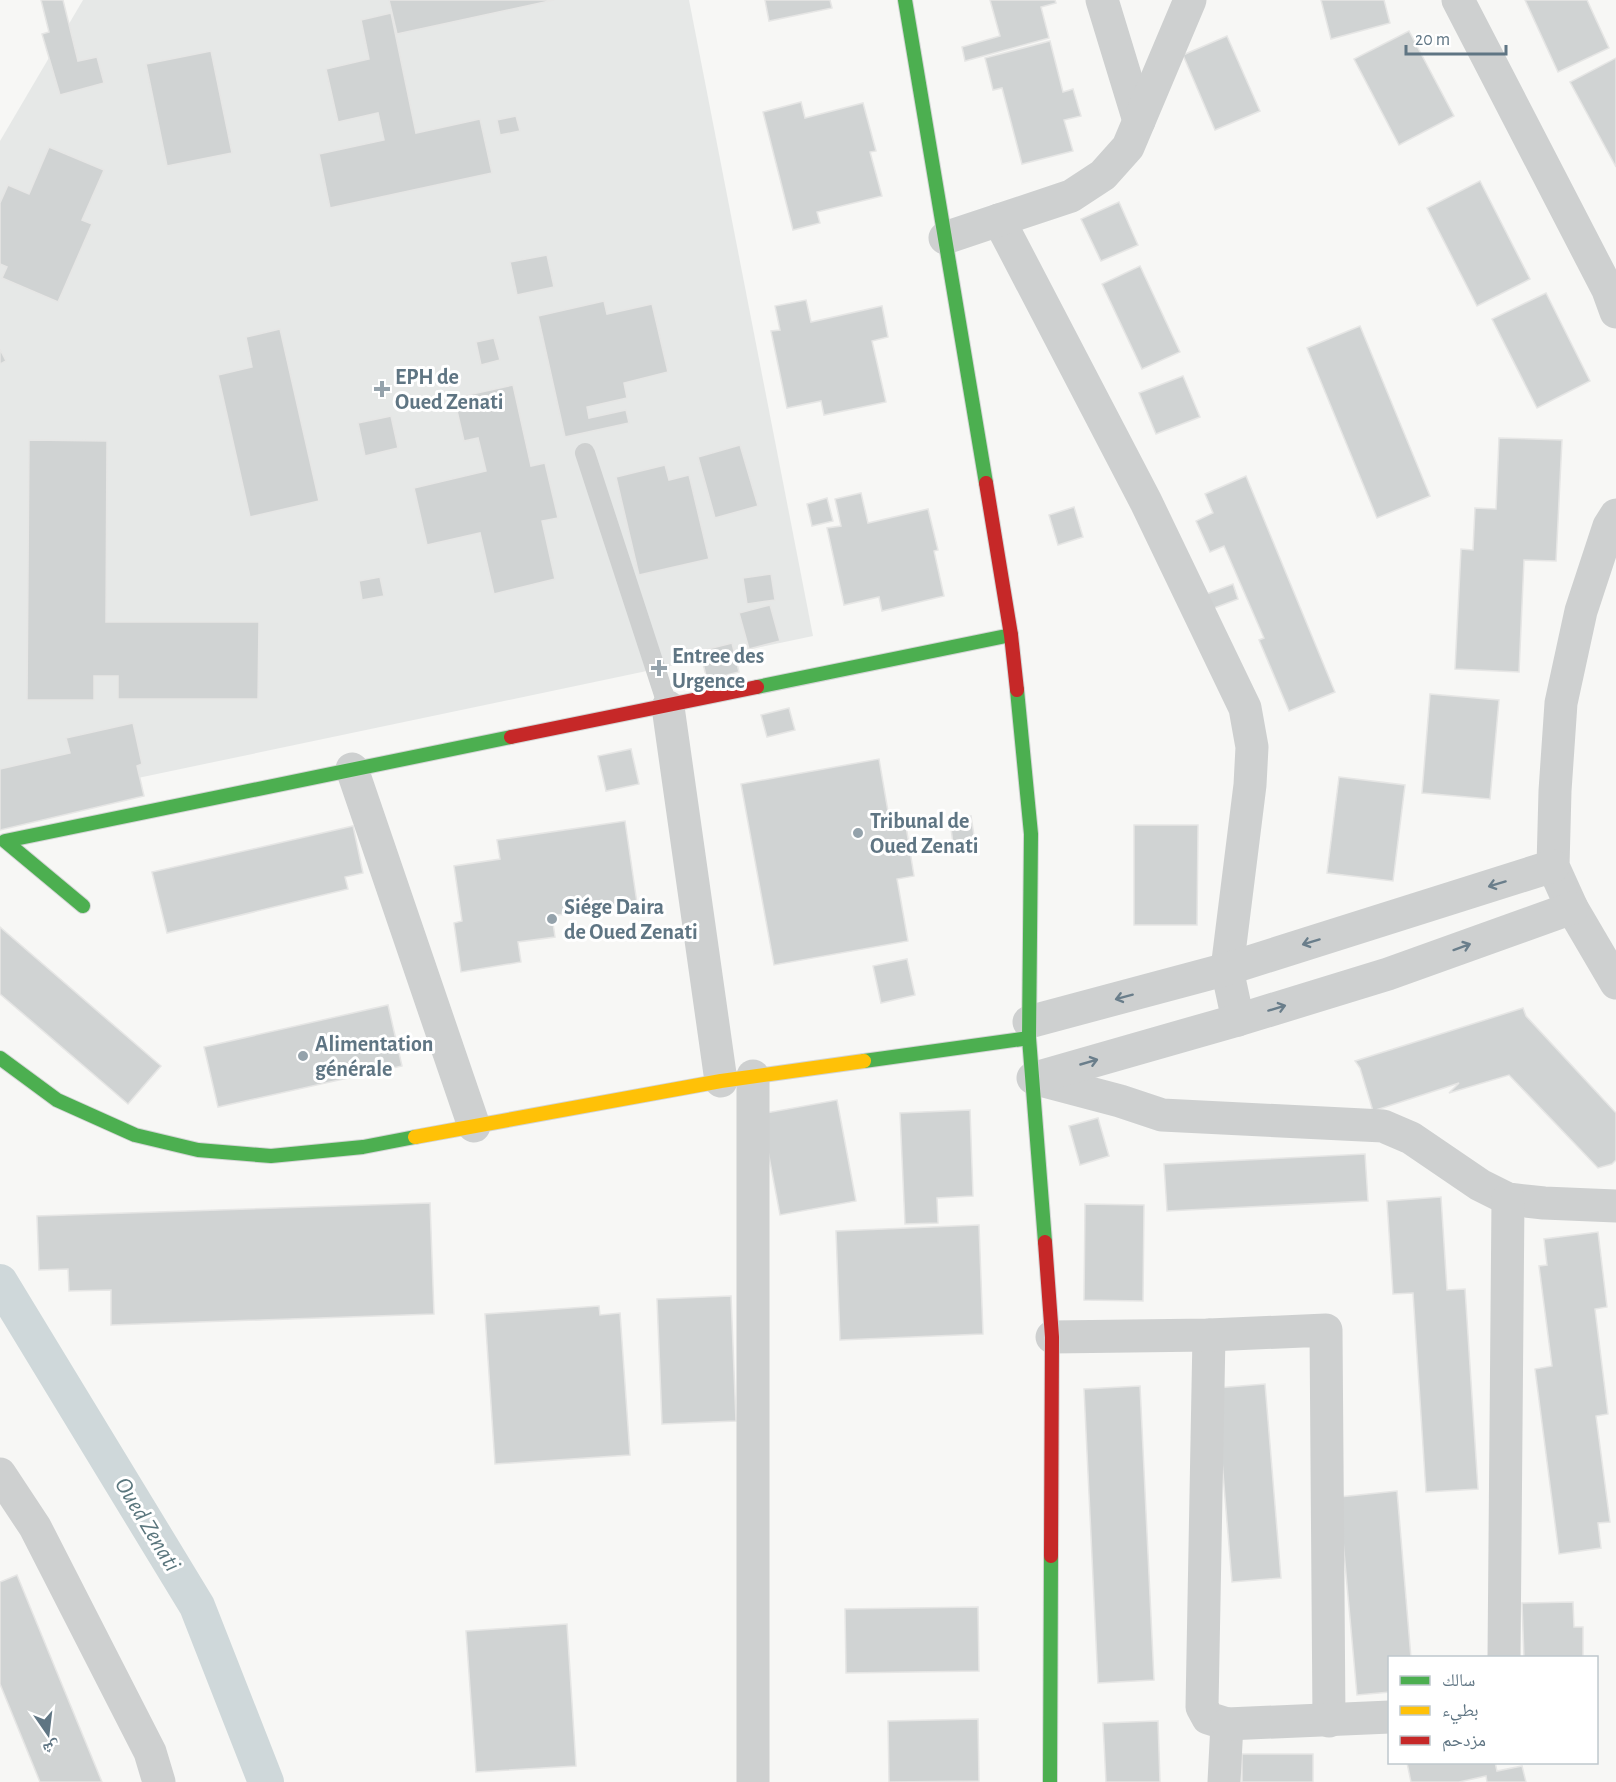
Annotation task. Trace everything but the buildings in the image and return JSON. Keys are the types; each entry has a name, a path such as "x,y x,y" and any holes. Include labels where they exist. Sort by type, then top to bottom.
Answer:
{"street":[{"path":"905,0 1011,635 1031,834 1029,1030 1052,1337 1050,1782"},
{"path":"1102,0 1139,121"},
{"path":"945,238 1071,196 1103,175 1128,147 1190,0"},
{"path":"1458,0 1608,290 1616,312"},
{"path":"999,220 1146,502 1245,708 1252,747 1250,785 1227,969 1238,1020"},
{"path":"1616,515 1609,526 1581,611 1561,703 1553,866 1572,908 1616,983"},
{"path":"83,906 5,841 1011,635"},
{"path":"668,706 721,1081"},
{"path":"352,769 474,1126"},
{"path":"0,1058 57,1100 135,1135 198,1150 271,1156 363,1147 721,1081 1029,1030 1553,866"},
{"path":"1033,1078 1238,1020 1388,974 1572,908"},
{"path":"753,1076 753,1782"},
{"path":"1033,1078 1120,1101 1162,1115 1383,1126 1411,1138 1480,1185 1508,1200 1616,1206"},
{"path":"1504,1656 1508,1200"},
{"path":"1052,1337 1209,1335 1326,1330 1329,1721"},
{"path":"1209,1335 1202,1707 1208,1718 1227,1724 1388,1717"},
{"path":"0,1474 35,1527 150,1752 159,1782"},
{"path":"1224,1782 1227,1724"}],"lane":[{"path":"585,453 668,706"}],"shaded area":[{"name":"EPH de Oued Zenati","path":"83,0 689,0 813,636 0,807 0,141"}],"waterway":[{"name":"Oued Zenati","path":"0,1282 197,1606 266,1782"}],"traffic: fast":[{"path":"905,0 986,483"},
{"path":"757,687 1011,635"},
{"path":"1017,690 1031,834 1029,1038 1045,1242"},
{"path":"83,906 5,841 511,737"},
{"path":"864,1061 1029,1038"},
{"path":"0,1058 57,1100 135,1135 198,1150 271,1156 363,1147 415,1137"},
{"path":"1050,1782 1051,1556"}],"traffic: slow":[{"path":"415,1137 721,1081 864,1061"}],"traffic: jam":[{"path":"986,483 1011,635 1017,690"},
{"path":"511,737 757,687"},
{"path":"1045,1242 1052,1337 1051,1556"}],"place":[{"name":"EPH de Oued Zenati","path":"382,389"},
{"name":"Entree des Urgence","path":"659,668"},
{"name":"Tribunal de Oued Zenati","path":"858,833"},
{"name":"Siége Daira de Oued Zenati","path":"552,919"},
{"name":"Alimentation générale","path":"303,1056"}]}
